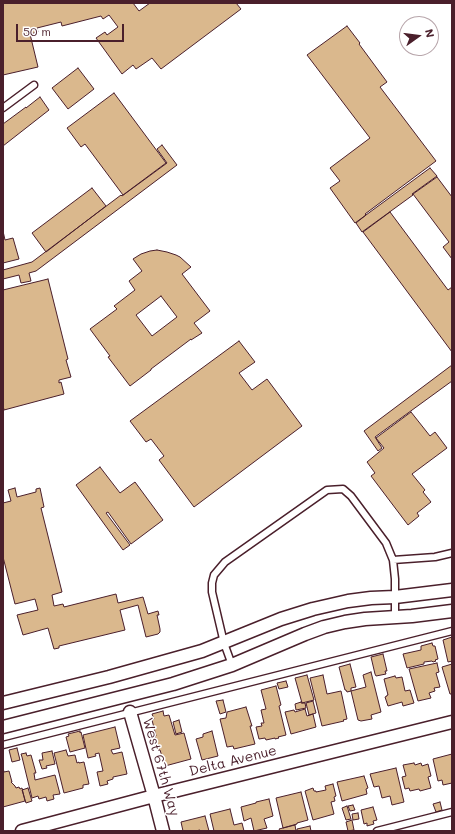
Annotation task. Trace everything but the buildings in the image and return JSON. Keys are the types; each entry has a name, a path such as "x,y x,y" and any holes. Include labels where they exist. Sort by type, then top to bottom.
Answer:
{"street":[{"path":"3,703 202,652 281,619 313,609 356,600 452,590"},
{"path":"3,727 173,684 232,665 324,627 365,619 395,618 452,611"},
{"name":"West 67th Way","path":"130,712 163,831"},
{"name":"Delta Avenue","path":"22,831 154,796 452,722"}],"lane":[{"path":"3,108 34,85"},
{"path":"232,665 224,643 212,592 214,575 225,562 327,490 343,488 352,496 386,543 393,560 395,579 395,618"},
{"path":"393,560 435,557 452,553"},
{"path":"3,745 452,631"},
{"path":"376,831 452,812"}]}
